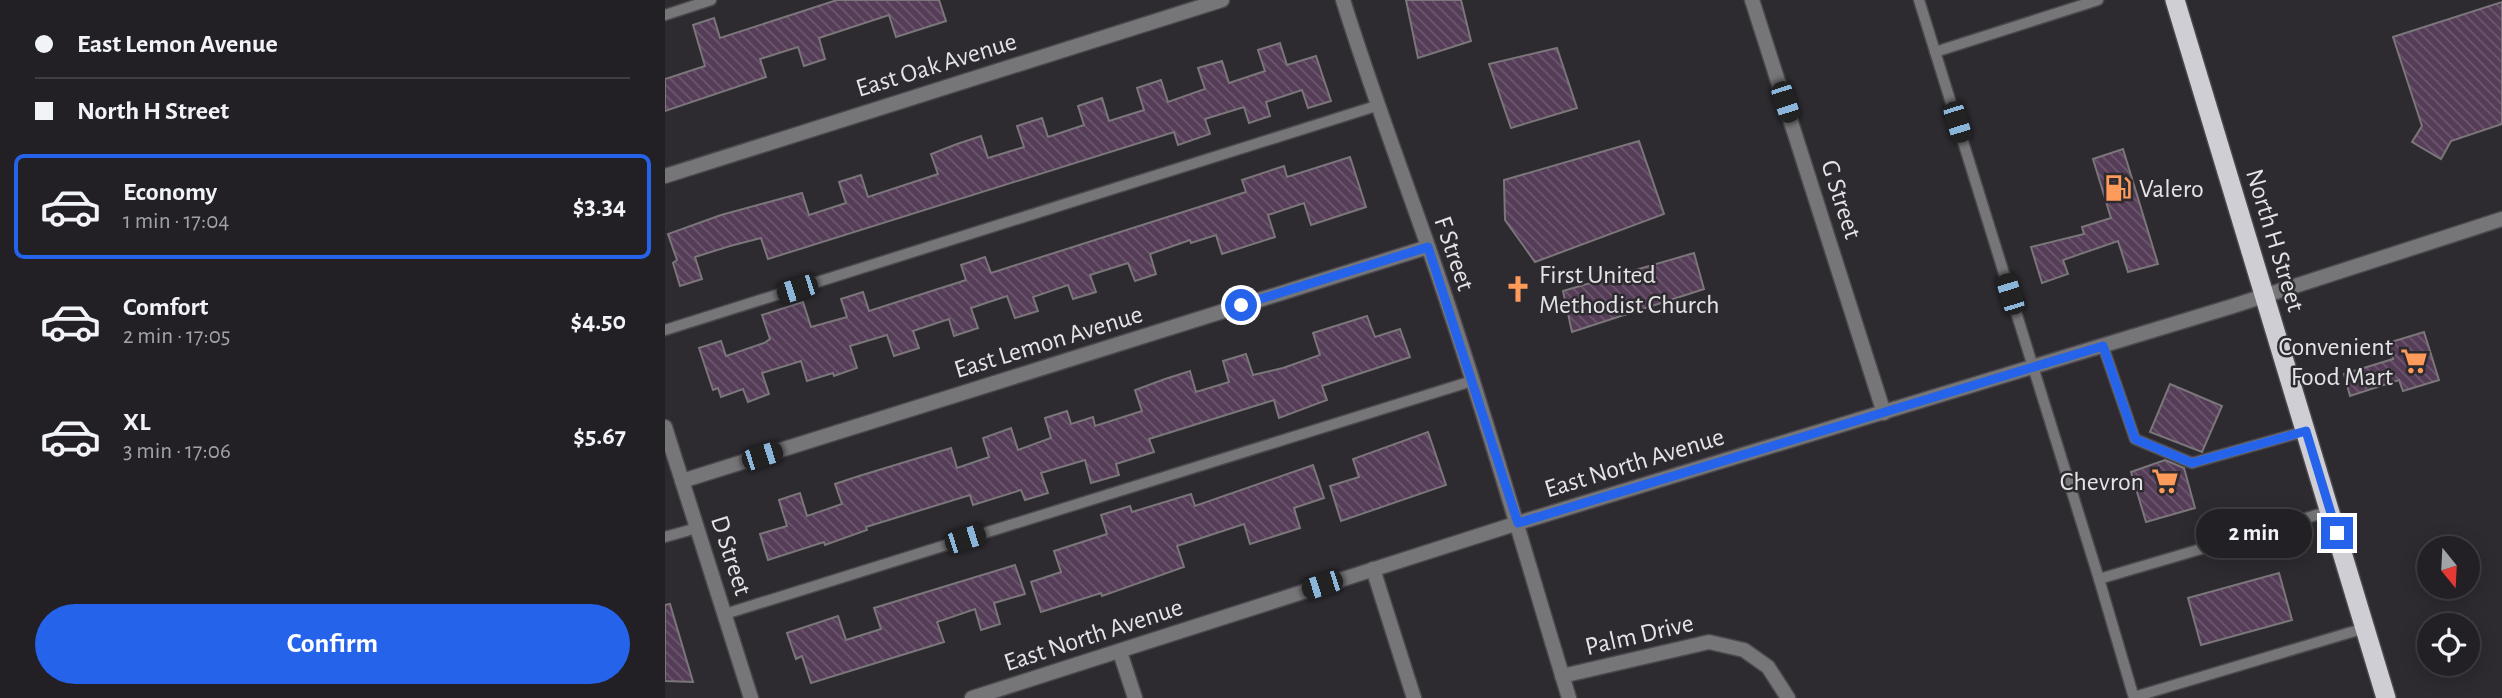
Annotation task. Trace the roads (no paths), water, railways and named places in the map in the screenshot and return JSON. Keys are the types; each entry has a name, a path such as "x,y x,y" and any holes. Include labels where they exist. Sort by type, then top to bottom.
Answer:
{"highway":[{"name":"North H Street","path":"2175,0 2267,295 2386,698"}],"street":[{"name":"East Oak Avenue","path":"665,176 1222,0"},
{"name":"F Street","path":"1343,0 1376,106 1428,247 1518,523"},
{"name":"G Street","path":"1752,0 1884,413"},
{"name":"East North Avenue","path":"972,698 1518,523 2233,306 2502,219"},
{"name":"East Lemon Avenue","path":"682,481 1428,247"},
{"name":"D Street","path":"665,427 751,698"},
{"name":"Palm Drive","path":"1518,523 1569,698"},
{"path":"1373,569 1414,698"},
{"name":"Palm Drive","path":"1562,676 1709,642 1744,650 1768,667 1788,698"},
{"path":"1120,652 1135,698"}],"lane":[{"path":"665,15 711,0"},
{"path":"1919,0 2134,697 2365,628"},
{"path":"1935,52 2098,0"},
{"path":"665,330 1376,106"},
{"path":"2103,346 2135,439 2192,463 2306,431"},
{"path":"725,614 1472,381"},
{"path":"2098,579 2330,511"},
{"path":"665,537 697,528"}],"place":[{"name":"Valero","path":"2118,188"},
{"name":"First United Methodist Church","path":"1518,289"},
{"name":"Convenient Food Mart","path":"2414,361"},
{"name":"Chevron","path":"2165,481"}]}
